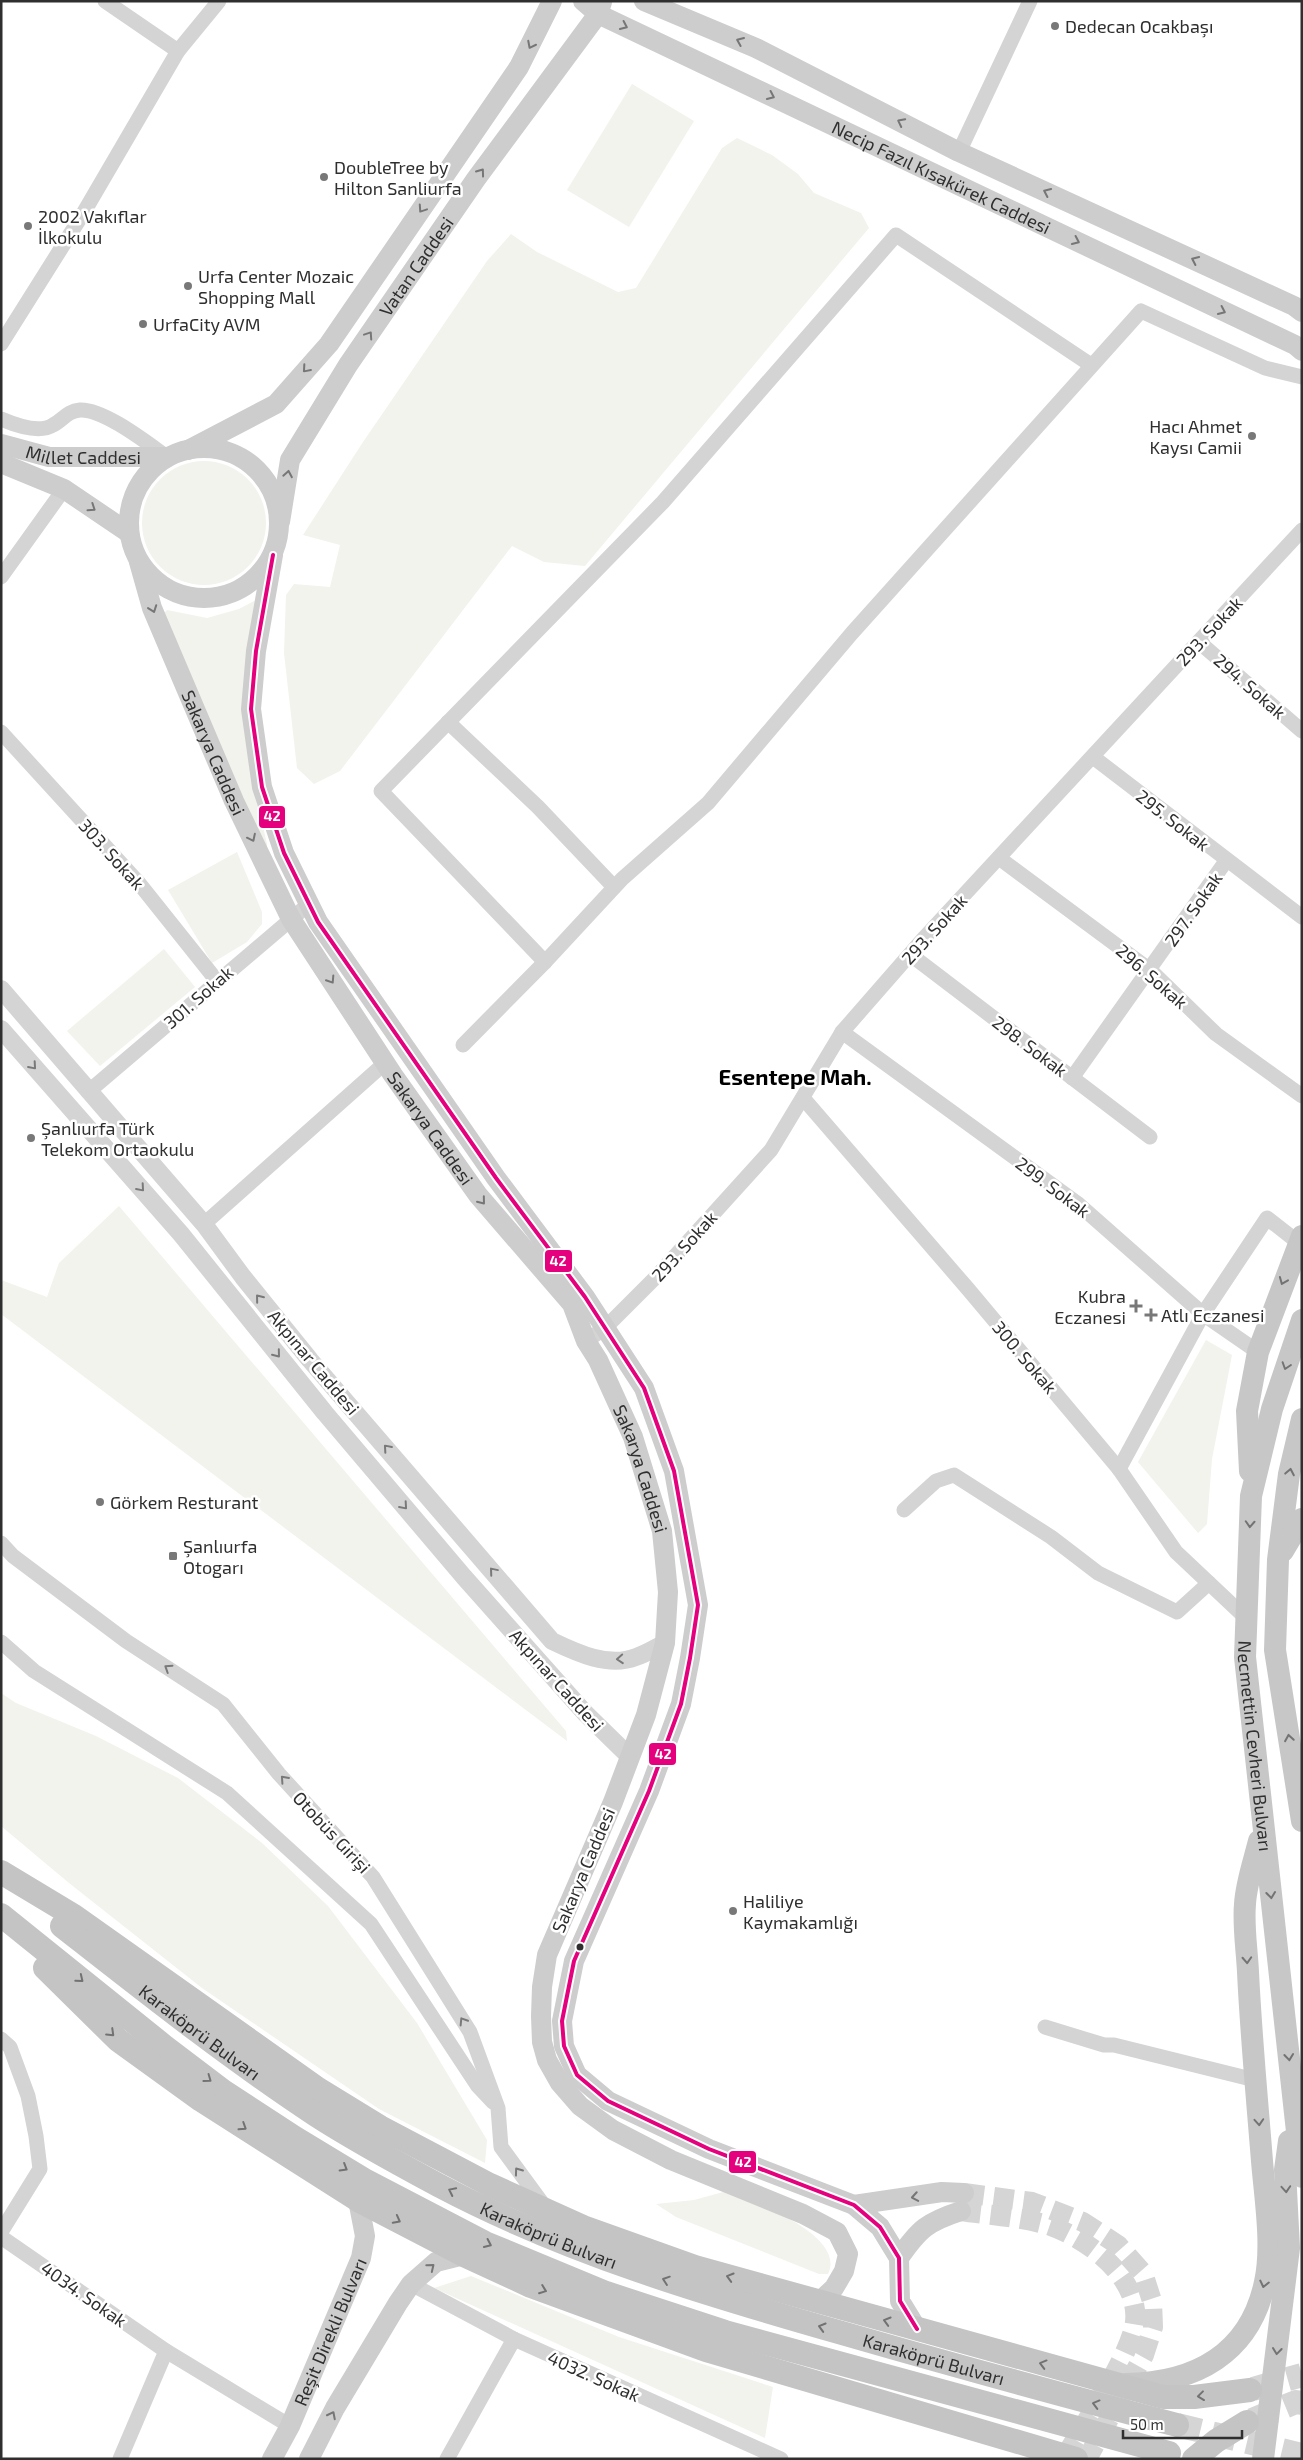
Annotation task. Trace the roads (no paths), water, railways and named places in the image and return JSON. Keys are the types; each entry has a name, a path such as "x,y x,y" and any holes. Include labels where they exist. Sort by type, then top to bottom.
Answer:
{"highway":[{"path":"1,1872 74,1916 318,2089 444,2162 583,2227 696,2267 1163,2397 1194,2397 1250,2390"},
{"name":"Karaköprü Bulvarı","path":"1,1878 186,2024 318,2116 441,2186 501,2216 620,2264 731,2301 1020,2384 1177,2425"},
{"name":"Karaköprü Bulvarı","path":"1,1916 165,2047 224,2091 294,2138 366,2181 485,2243 606,2293 725,2332 1168,2453"},
{"path":"1,1925 118,2040 201,2100 358,2200 464,2255 540,2289 706,2350 1076,2459"},
{"path":"1194,2459 1216,2441 1247,2422"}],"main road":[{"name":"Vatan Caddesi","path":"188,450 276,404 329,344 519,67 552,1"},
{"name":"Necip Fazıl Kısakürek Caddesi","path":"644,1 756,48 959,152 1294,306 1302,312"},
{"name":"Vatan Caddesi","path":"280,522 290,460 348,365 594,5"},
{"name":"Necip Fazıl Kısakürek Caddesi","path":"594,5 1286,341 1302,351"},
{"name":"Millet Caddesi","path":"1,444 49,457 167,457"},
{"path":"210,448 232,454 251,465 266,481 276,501 280,522 278,539 273,554 260,574 242,588 220,597 197,598 174,593 154,580 139,562 129,533 130,511 136,489 150,471 167,457 188,450 210,448"},
{"name":"Millet Caddesi","path":"1,463 64,489 129,533"},
{"name":"Sakarya Caddesi","path":"273,554 256,651 251,709 262,787 284,853 318,922 496,1178 585,1297 644,1388 674,1470 698,1605 690,1658 680,1704 649,1791 574,1961 562,2021 564,2046 578,2075 608,2101 709,2149 854,2204 880,2227 899,2258"},
{"name":"Sakarya Caddesi","path":"139,562 152,608 234,801 291,919 385,1063 481,1200 572,1304 586,1341 598,1360 634,1437 662,1531 668,1592 665,1643 646,1715 547,1954 542,1987 541,2016 542,2042 547,2060 560,2084 580,2106 613,2130 671,2160 803,2214 837,2232 848,2254 844,2271 834,2288 819,2302"},
{"path":"1251,1496 1247,1411 1258,1352 1300,1239"},
{"name":"Necmettin Cevheri Bulvarı","path":"1302,1320 1272,1409 1251,1496 1244,1657 1302,2177"},
{"name":"Necmettin Cevheri Bulvarı","path":"1302,1419 1289,1474 1278,1560 1275,1650 1302,1821"},
{"path":"1278,1560 1302,1519"},
{"path":"1111,2384 1153,2384 1190,2374 1222,2357 1238,2341 1252,2320 1266,2282 1268,2260 1245,1903 1262,1826"},
{"path":"1263,2459 1289,2248 1285,2170 1294,2106"},
{"path":"854,2204 942,2192 962,2202 916,2234 899,2258 900,2301 918,2329"},
{"name":"Reşit Direkli Bulvarı","path":"272,2459 290,2426 361,2258 365,2236 358,2200"},
{"name":"Reşit Direkli Bulvarı","path":"315,2457 335,2408 411,2284 436,2262 464,2255"}],"street":[{"path":"105,1 178,51"},
{"path":"1,344 84,212 178,51 218,1"},
{"path":"959,152 1030,1"},
{"path":"545,962 381,791 663,502 896,235 1091,365"},
{"path":"463,1045 545,962 614,887 708,803 852,633 1141,311 1265,368 1302,377"},
{"path":"1,419 33,428 52,426 69,413 82,410 112,420 167,457"},
{"path":"1,577 64,489"},
{"name":"293. Sokak","path":"586,1341 605,1328 656,1278 771,1150 842,1032 999,858 1302,530"},
{"name":"294. Sokak","path":"1199,642 1302,731"},
{"path":"448,722 538,807 614,887"},
{"name":"303. Sokak","path":"1,732 138,882 217,981"},
{"name":"295. Sokak","path":"1093,757 1226,861 1302,917"},
{"name":"296. Sokak","path":"999,858 1150,970 1216,1034 1302,1096"},
{"name":"297. Sokak","path":"1072,1078 1226,861"},
{"name":"301. Sokak","path":"88,1092 309,904"},
{"name":"298. Sokak","path":"911,955 1150,1137"},
{"name":"Akpınar Caddesi","path":"1,990 204,1224 243,1277 310,1360 552,1641 582,1655 608,1660 634,1658 665,1643"},
{"name":"Akpınar Caddesi","path":"1,1029 181,1234 325,1413 464,1577 584,1713 630,1757"},
{"name":"299. Sokak","path":"842,1032 1077,1203 1203,1314 1258,1352"},
{"path":"204,1224 385,1063"},
{"name":"300. Sokak","path":"803,1098 968,1289 1119,1469 1176,1552 1246,1617"},
{"path":"1119,1469 1203,1314 1267,1218 1300,1239"},
{"path":"904,1510 936,1481 954,1474 1051,1537 1098,1573 1177,1612 1210,1583"},
{"name":"Otobüs Girişi","path":"1,1543 13,1556 126,1640 223,1704 279,1774 374,1877 470,2032 498,2108 501,2147 547,2210"},
{"path":"1,1642 34,1671 227,1793 370,1924 476,2085 498,2108"},
{"path":"1044,2027 1104,2045 1114,2044 1251,2079 1255,2075"},
{"path":"1,2039 10,2047 28,2096 40,2169 1,2232"},
{"name":"4034. Sokak","path":"1,2237 166,2351 290,2426"},
{"name":"4032. Sokak","path":"411,2284 514,2339 781,2459"},
{"path":"447,2459 514,2339"},
{"path":"120,2459 166,2351"}],"tunnel":[{"path":"964,2193 1032,2202 1083,2222 1118,2245 1143,2273 1152,2301 1153,2327 1144,2355 1087,2459"},
{"path":"961,2211 1027,2220 1063,2231 1079,2240 1110,2263 1131,2293 1135,2310 1134,2328 1129,2344 1113,2377 1064,2459"},
{"path":"1253,2389 1302,2375"},
{"path":"1252,2420 1296,2402 1302,2403"},
{"path":"1177,2425 1302,2455"}],"place":[{"name":"Dedecan Ocakbaşı","path":"1055,26"},
{"name":"DoubleTree by Hilton Sanliurfa","path":"324,177"},
{"name":"2002 Vakıflar İlkokulu","path":"28,226"},
{"name":"Urfa Center Mozaic Shopping Mall","path":"188,286"},
{"name":"UrfaCity AVM","path":"143,324"},
{"name":"Hacı Ahmet Kaysı Camii","path":"1252,436"},
{"name":"Şanlıurfa Türk Telekom Ortaokulu","path":"31,1138"},
{"name":"Kubra Eczanesi","path":"1136,1306"},
{"name":"Atlı Eczanesi","path":"1151,1315"},
{"name":"Görkem Resturant","path":"100,1502"},
{"name":"Şanlıurfa Otogarı","path":"173,1556"},
{"name":"Haliliye Kaymakamlığı","path":"733,1911"}],"district":[{"name":"Esentepe Mah.","path":"795,1076"}]}
